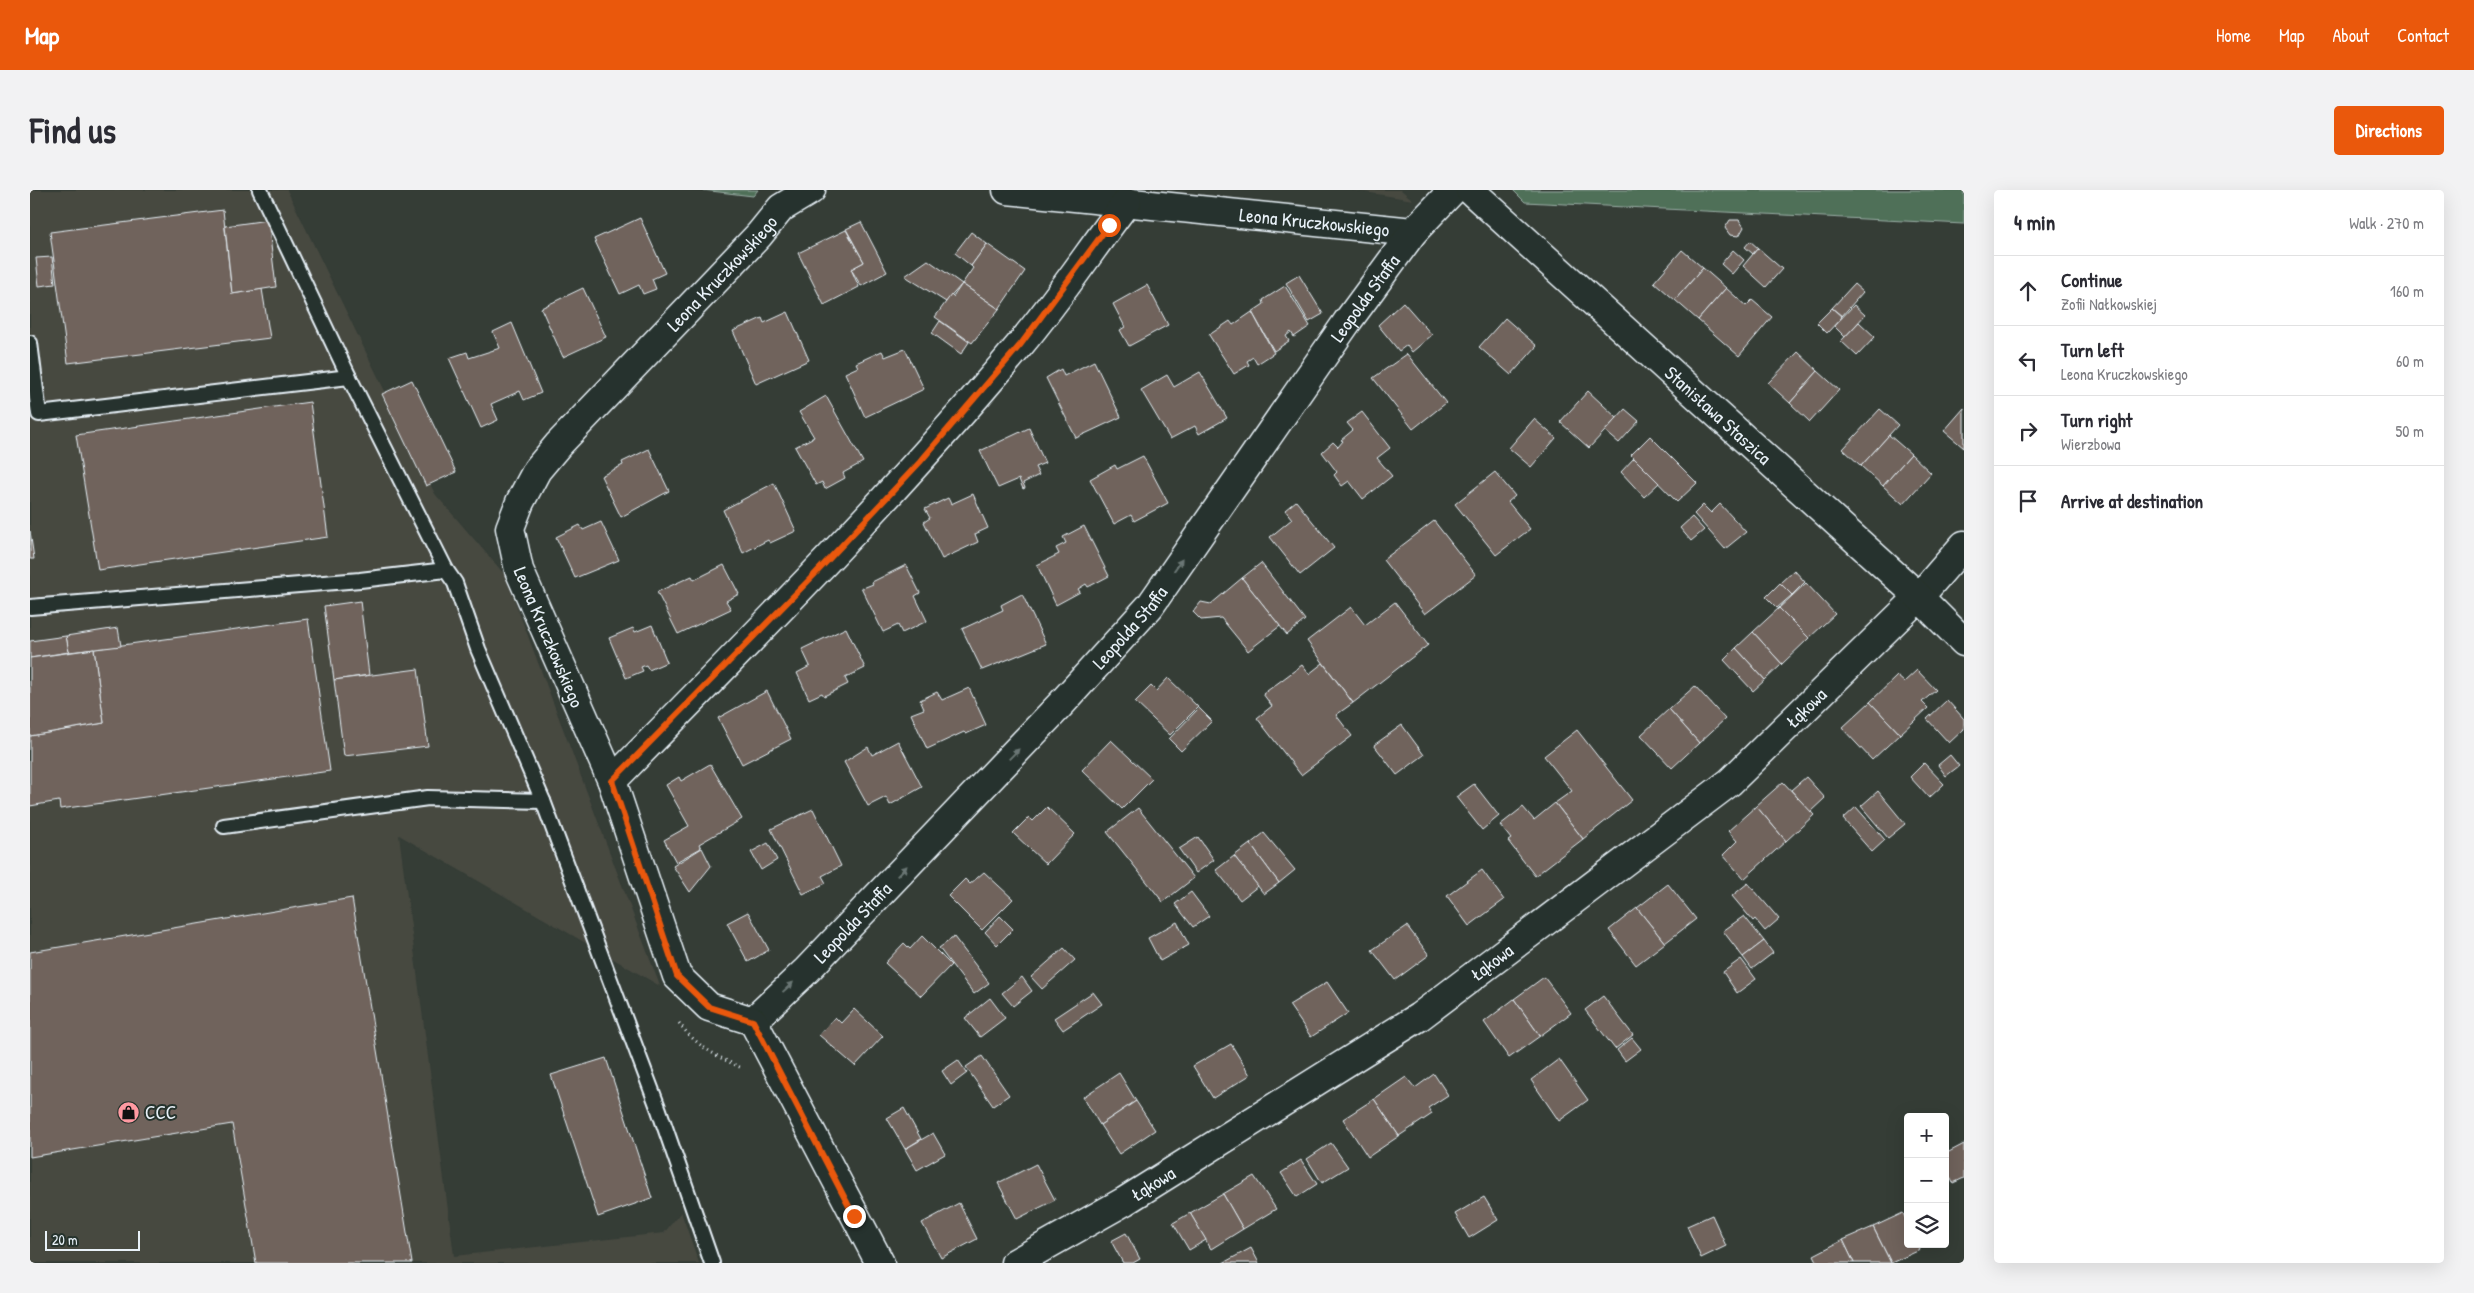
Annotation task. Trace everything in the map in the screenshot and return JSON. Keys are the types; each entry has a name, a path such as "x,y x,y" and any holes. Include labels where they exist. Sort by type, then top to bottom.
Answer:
{"street":[{"name":"Leona Kruczkowskiego","path":"753,1021 709,1007 677,976 612,781 519,570 510,528 520,502 537,470 553,451 753,242 781,208 811,190"},
{"name":"Leona Kruczkowskiego","path":"1007,190 1413,232"},
{"name":"Leopolda Staffa","path":"753,1021 814,963 980,790 1150,606 1347,322 1413,232 1453,190"},
{"name":"Stanisława Staszica","path":"1470,190 1919,597 1964,642"},
{"path":"612,781 814,575 920,462 1021,344 1127,202"},
{"name":"Łąkowa","path":"1015,1263 1125,1201 1419,1018 1730,782 1919,597 1964,545"},
{"path":"753,1021 880,1263"}],"lane":[{"path":"260,190 349,377 446,570 455,583 478,649 543,801 659,1110 712,1263"},
{"path":"30,343 39,414 349,377"},
{"path":"30,607 360,580 446,570"},
{"path":"224,826 428,798 543,801"}],"shaded area":[{"path":"30,190 287,190 435,494 505,575 660,986 399,835 454,1256 664,1233 681,1212 699,1263 30,1263"},
{"path":"1353,190 1401,190 1413,200"}],"green space":[{"path":"702,190 758,190 753,196"},
{"path":"1513,190 1964,190 1964,224 1525,202"}],"building":[{"path":"223,210 232,294 262,289 270,338 68,363 50,232"},
{"path":"640,218 665,273 652,279 656,289 643,294 639,285 620,294 594,239"},
{"path":"268,220 276,287 232,294 225,226"},
{"path":"1730,220 1739,220 1744,227 1739,236 1730,235 1725,228"},
{"path":"861,222 887,272 861,286 851,269 864,262 846,229"},
{"path":"846,230 864,262 851,269 859,287 824,305 798,253"},
{"path":"971,232 987,244 971,266 955,253"},
{"path":"1750,241 1758,248 1753,254 1745,247"},
{"path":"987,244 1025,271 999,309 962,284 973,268 971,266"},
{"path":"1758,248 1782,269 1766,287 1743,266"},
{"path":"1682,250 1703,268 1675,300 1654,282"},
{"path":"1733,250 1744,260 1732,274 1721,264"},
{"path":"52,257 55,284 39,286 36,258"},
{"path":"928,260 962,284 946,302 905,276"},
{"path":"1703,268 1726,288 1698,320 1675,300"},
{"path":"1299,275 1323,314 1309,322 1286,283"},
{"path":"962,284 999,309 972,343 935,317 951,295 953,297"},
{"path":"1854,284 1863,292 1842,316 1832,308"},
{"path":"1147,285 1168,325 1129,346 1120,330 1125,327 1113,304"},
{"path":"1285,286 1310,326 1294,337 1291,332 1286,336 1289,341 1274,351 1252,312 1264,304 1263,300"},
{"path":"583,288 606,337 563,357 541,308"},
{"path":"1726,288 1746,306 1752,300 1772,317 1739,356 1698,320"},
{"path":"1403,302 1432,335 1412,352 1407,345 1399,351 1378,325"},
{"path":"1854,305 1865,315 1845,337 1834,326"},
{"path":"1832,308 1842,317 1827,333 1817,323"},
{"path":"788,312 809,360 756,384 733,331 762,318 764,323"},
{"path":"1252,312 1274,353 1257,364 1253,357 1247,361 1249,365 1234,374 1209,335 1230,321 1233,325"},
{"path":"1505,318 1537,346 1511,375 1479,347"},
{"path":"940,321 969,342 961,354 932,333"},
{"path":"1859,322 1875,337 1857,356 1841,341"},
{"path":"512,323 541,393 524,400 520,391 491,404 498,420 481,428 449,358 467,352 469,358 500,348 493,332"},
{"path":"905,349 924,389 865,417 845,373 858,367 856,363 882,351 885,357"},
{"path":"1798,352 1818,371 1790,403 1768,383"},
{"path":"1407,354 1446,403 1413,429 1373,378"},
{"path":"1094,361 1121,417 1076,438 1046,378 1061,369 1064,376"},
{"path":"1818,371 1839,390 1810,422 1790,403"},
{"path":"1200,372 1227,418 1199,434 1195,426 1170,439 1141,390 1167,375 1174,387"},
{"path":"412,380 456,472 426,486 382,394"},
{"path":"1588,391 1617,418 1589,448 1560,422"},
{"path":"826,396 863,462 843,473 845,478 825,489 822,482 816,485 795,447 814,437 799,412"},
{"path":"310,402 328,537 98,570 76,435"},
{"path":"1964,408 1964,448 1944,431"},
{"path":"1625,409 1639,421 1619,443 1605,431"},
{"path":"1880,409 1898,425 1861,466 1843,449"},
{"path":"1362,412 1390,448 1377,458 1392,476 1363,499 1349,481 1342,486 1334,475 1337,472 1322,452 1333,442 1338,447 1343,441 1341,440 1353,430 1347,423"},
{"path":"1534,419 1556,438 1531,467 1509,448"},
{"path":"1029,428 1045,463 1035,467 1039,475 1023,483 1025,488 1023,489 1019,479 998,488 980,451"},
{"path":"1889,435 1911,454 1883,486 1861,466"},
{"path":"1650,436 1697,483 1677,502 1631,455"},
{"path":"649,449 669,491 621,517 601,476 623,465 622,462"},
{"path":"1911,454 1931,473 1903,504 1883,486"},
{"path":"1143,456 1168,503 1134,521 1131,515 1114,524 1090,479 1115,465 1117,469"},
{"path":"1634,458 1659,483 1644,497 1621,472"},
{"path":"1495,472 1515,496 1508,502 1530,529 1496,555 1455,504"},
{"path":"774,483 796,531 770,543 768,540 743,553 723,510"},
{"path":"973,494 988,528 975,534 978,542 942,559 924,522 930,518 925,509 948,498 951,504"},
{"path":"1296,501 1334,548 1300,575 1270,537 1292,519 1285,510"},
{"path":"1720,504 1746,532 1725,549 1694,514 1703,505 1711,513"},
{"path":"1692,517 1704,530 1691,541 1680,528"},
{"path":"1434,521 1476,575 1425,614 1383,560"},
{"path":"601,522 619,560 575,578 556,537 580,525 583,530"},
{"path":"1084,526 1109,576 1088,587 1086,584 1078,589 1080,592 1056,605 1037,565 1059,554 1056,548 1066,543 1063,537"},
{"path":"30,531 34,559 30,559"},
{"path":"1261,563 1305,620 1287,635 1242,578"},
{"path":"724,565 739,594 726,601 731,609 678,634 657,592 692,576 694,580"},
{"path":"906,565 920,593 915,596 927,621 902,633 898,625 883,632 861,587 873,584 872,582"},
{"path":"1794,570 1805,582 1792,595 1780,583"},
{"path":"1242,578 1280,626 1248,651 1221,618 1201,620 1193,612 1201,602 1211,604"},
{"path":"1780,583 1792,595 1777,608 1766,597"},
{"path":"1806,583 1835,614 1809,638 1779,608"},
{"path":"1022,594 1046,644 982,670 962,629 1003,610 1001,605"},
{"path":"360,601 369,675 334,680 324,606"},
{"path":"1395,602 1428,645 1353,703 1307,641 1351,607 1365,625"},
{"path":"1779,608 1809,638 1782,664 1753,632"},
{"path":"308,619 330,771 60,809 59,801 30,806 30,736 104,723 94,649"},
{"path":"652,625 667,662 649,670 646,665 641,667 643,671 626,678 609,638 633,628 635,632"},
{"path":"118,628 121,646 69,652 66,636"},
{"path":"846,628 865,668 845,678 848,684 824,696 822,693 809,699 797,673 810,666 802,649"},
{"path":"1753,632 1782,664 1765,680 1736,648"},
{"path":"66,636 69,652 30,658 30,641"},
{"path":"1736,648 1765,680 1753,691 1724,660"},
{"path":"94,649 104,723 30,736 30,658"},
{"path":"1323,663 1353,703 1336,715 1352,736 1301,775 1257,718 1272,706 1263,694 1302,665 1309,674"},
{"path":"418,669 428,746 344,756 334,680"},
{"path":"1917,670 1936,690 1922,702 1928,708 1900,734 1870,702 1897,676 1904,682"},
{"path":"1168,678 1198,707 1170,735 1135,702 1151,686 1156,691"},
{"path":"1695,686 1725,719 1699,743 1669,709"},
{"path":"969,688 986,725 966,734 964,732 927,749 911,714 924,709 920,700 937,692 942,700"},
{"path":"767,691 791,739 742,764 718,718"},
{"path":"1947,700 1964,719 1964,729 1949,743 1927,719"},
{"path":"1870,702 1900,734 1872,760 1842,728"},
{"path":"1199,708 1212,721 1181,751 1169,739"},
{"path":"1669,709 1699,743 1672,768 1641,735"},
{"path":"1402,725 1424,755 1397,775 1374,745"},
{"path":"1577,730 1632,800 1583,839 1555,803 1572,791 1544,756"},
{"path":"1111,740 1152,779 1122,809 1082,770"},
{"path":"898,741 922,787 890,805 886,797 868,806 844,762 868,747 872,755"},
{"path":"1950,755 1959,766 1946,776 1938,765"},
{"path":"1924,763 1944,784 1929,798 1910,777"},
{"path":"710,764 742,819 699,844 701,848 676,862 664,840 689,826 666,785 679,777 681,781"},
{"path":"1806,777 1825,798 1810,812 1791,790"},
{"path":"1783,782 1814,815 1786,841 1756,806"},
{"path":"1474,784 1499,816 1482,830 1456,797"},
{"path":"1878,791 1905,824 1888,838 1861,806"},
{"path":"1555,803 1583,839 1535,876 1508,841 1511,839 1500,825 1523,807 1534,820"},
{"path":"1756,806 1786,841 1744,879 1723,855 1737,841 1728,831"},
{"path":"1047,807 1075,834 1046,864 1013,833 1029,817 1033,821"},
{"path":"1856,807 1885,840 1872,852 1843,819"},
{"path":"1138,808 1194,878 1163,902 1107,832"},
{"path":"813,809 841,866 822,876 826,883 803,894 771,829"},
{"path":"1264,833 1295,870 1279,883 1250,844"},
{"path":"1198,837 1214,860 1196,873 1179,849"},
{"path":"768,843 777,860 761,870 751,852"},
{"path":"1250,844 1279,883 1264,894 1234,856"},
{"path":"702,848 711,866 690,892 673,866"},
{"path":"1234,856 1258,886 1240,900 1216,870"},
{"path":"1482,870 1504,900 1469,926 1447,896"},
{"path":"984,872 1013,899 982,930 948,896 965,879 970,884"},
{"path":"1748,883 1779,919 1765,931 1755,919 1753,921 1732,896"},
{"path":"1668,884 1696,919 1665,943 1637,908"},
{"path":"1191,892 1209,916 1193,927 1175,904"},
{"path":"352,898 412,1263 256,1263 232,1124 30,1157 30,952"},
{"path":"1637,908 1665,943 1636,965 1609,930"},
{"path":"748,912 769,950 748,962 727,923"},
{"path":"1000,916 1013,929 997,945 985,932"},
{"path":"1744,916 1764,941 1743,957 1723,931"},
{"path":"1177,922 1189,945 1160,961 1148,938"},
{"path":"1407,926 1429,955 1395,980 1372,950"},
{"path":"922,936 951,965 921,996 885,963 904,943 910,949"},
{"path":"954,937 989,983 974,994 939,948"},
{"path":"1764,941 1773,953 1752,969 1743,957"},
{"path":"1064,948 1075,960 1042,989 1031,977"},
{"path":"1741,959 1756,979 1737,993 1723,972"},
{"path":"1022,977 1032,991 1013,1006 1002,993"},
{"path":"1544,977 1571,1013 1540,1036 1514,999"},
{"path":"1327,982 1348,1013 1311,1037 1289,1005"},
{"path":"1093,992 1102,1004 1063,1030 1054,1018"},
{"path":"1603,996 1633,1035 1615,1049 1585,1010"},
{"path":"990,998 1005,1018 980,1037 965,1018"},
{"path":"1514,999 1540,1036 1509,1058 1484,1022"},
{"path":"854,1009 883,1036 855,1066 819,1035 835,1017 841,1023"},
{"path":"1632,1038 1641,1049 1625,1061 1617,1050"},
{"path":"1231,1044 1250,1075 1213,1098 1193,1066"},
{"path":"982,1056 1009,1095 993,1106 966,1067"},
{"path":"606,1058 652,1198 598,1217 551,1075"},
{"path":"1559,1059 1588,1100 1559,1121 1531,1080"},
{"path":"958,1060 967,1073 951,1085 942,1071"},
{"path":"1119,1073 1136,1101 1100,1125 1083,1097"},
{"path":"1434,1074 1448,1095 1428,1108 1432,1114 1399,1136 1374,1099 1406,1077 1415,1088"},
{"path":"1374,1099 1399,1136 1368,1157 1343,1119"},
{"path":"1136,1101 1155,1130 1119,1154 1100,1125"},
{"path":"904,1108 921,1139 905,1149 887,1118"},
{"path":"933,1133 945,1154 917,1170 905,1149"},
{"path":"1331,1143 1348,1167 1322,1183 1307,1159"},
{"path":"1964,1144 1964,1178 1953,1183 1949,1176 1949,1152"},
{"path":"1301,1160 1317,1184 1297,1197 1281,1173"},
{"path":"1036,1164 1055,1200 1017,1219 998,1183"},
{"path":"1254,1176 1276,1209 1243,1229 1223,1194"},
{"path":"1223,1194 1243,1229 1211,1249 1190,1213"},
{"path":"1484,1197 1498,1220 1469,1238 1455,1214"},
{"path":"959,1203 977,1239 941,1258 922,1223"},
{"path":"1190,1213 1206,1240 1189,1250 1173,1223"},
{"path":"1903,1213 1904,1248 1919,1248 1920,1250 1891,1263 1873,1227"},
{"path":"1712,1215 1726,1246 1701,1258 1687,1226"},
{"path":"1873,1227 1891,1263 1854,1263 1843,1240"},
{"path":"1126,1233 1140,1259 1133,1263 1123,1263 1111,1241"},
{"path":"1843,1240 1854,1263 1818,1263 1814,1255"},
{"path":"1251,1248 1259,1263 1223,1263"}],"place":[{"name":"CCC","path":"129,1112"}],"route":[{"path":"854,1216 753,1021 709,1007 677,976 612,781 814,575 920,462 1021,344 1109,225"}]}
